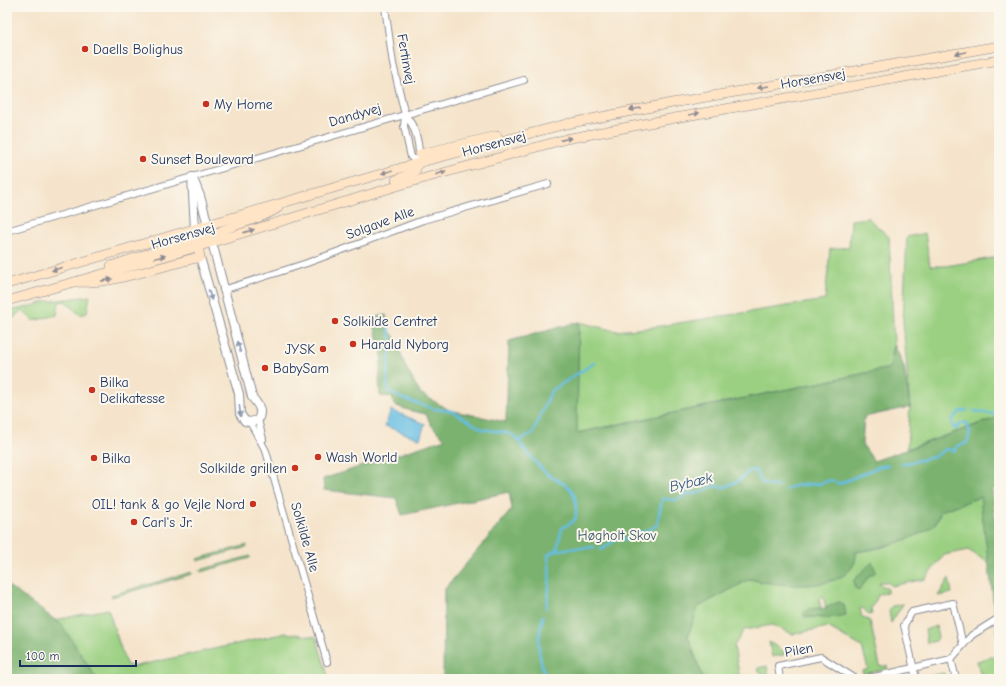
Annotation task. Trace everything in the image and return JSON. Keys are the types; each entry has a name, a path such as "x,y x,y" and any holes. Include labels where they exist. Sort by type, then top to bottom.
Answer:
{"main road":[{"name":"Horsensvej","path":"7,300 88,276 196,238 208,225 287,202 419,159 626,111 999,46"},
{"name":"Horsensvej","path":"7,284 196,238 211,239 423,178 566,139 999,60"},
{"path":"419,159 423,178"},
{"path":"318,209 340,196 406,177 415,172 419,159"},
{"path":"208,225 211,239 223,229 267,215 287,202"},
{"path":"68,282 89,284 200,257 196,238"}],"street":[{"name":"Fertinvej","path":"385,7 393,64 405,115 404,126 411,157 419,159 412,122 405,115"},
{"name":"Dandyvej","path":"7,231 524,80"},
{"path":"192,177 200,196 208,225"},
{"path":"192,177 196,238"},
{"name":"Solgave Alle","path":"223,290 307,263 456,209 548,184"},
{"name":"Solkilde Alle","path":"211,239 252,397 260,407 260,412 254,421"},
{"name":"Solkilde Alle","path":"200,257 239,394 240,414 244,421 254,421"},
{"name":"Solkilde Alle","path":"254,421 265,447 327,662"},
{"path":"916,679 904,625 912,612 953,603 963,645"},
{"path":"866,679 951,659 972,635 999,618"},
{"name":"Pilen","path":"780,679 778,666 821,657 856,679"},
{"path":"951,659 956,679"}],"green space":[{"path":"868,218 889,237 894,344 890,368 576,433 579,322 616,331 647,328 825,300 830,249 849,247 851,220"},
{"path":"925,233 930,266 946,266 999,257 999,417 907,449 910,407 903,321 907,237"},
{"path":"90,296 87,313 80,315 65,301 59,302 57,315 33,321 22,310 7,324 7,312 43,302"},
{"name":"Høgholt Skov","path":"386,315 389,330 396,339 405,366 420,393 449,410 506,422 509,341 579,322 577,433 890,368 894,344 904,367 910,407 864,417 862,444 874,461 999,417 999,486 992,490 999,554 999,645 980,497 941,511 936,522 930,528 911,538 856,552 856,560 854,564 847,573 835,580 806,585 790,585 761,582 750,579 698,607 688,636 703,679 438,679 443,677 444,590 512,509 509,492 402,515 396,498 324,490 323,479 445,439 431,425 426,414 394,405 392,397 380,396 379,380 382,353 372,318"},
{"path":"980,497 989,563 968,550 944,555 925,579 891,586 888,582 880,582 879,584 887,588 887,593 879,594 871,609 872,614 869,615 863,608 860,609 862,617 870,621 880,666 887,666 888,669 863,674 862,671 868,669 862,647 828,627 793,634 772,625 744,630 734,646 740,679 703,679 688,636 698,607 750,579 767,583 856,552 881,548 921,533 936,523 941,511","holes":["823,597 826,608 839,602 829,618 805,617 809,609 821,608 819,599"]},
{"path":"247,545 247,547 198,561 197,559"},
{"path":"250,556 250,558 201,572 200,570"},
{"path":"872,562 876,572 869,576 859,591 854,587 854,580"},
{"path":"192,572 192,574 112,597 111,595"},
{"path":"949,578 952,593 938,596"},
{"path":"7,585 62,625 97,679 7,679"},
{"path":"839,602 844,605 846,615 829,618 805,617 803,614 809,609 826,608"},
{"path":"903,604 891,623 889,611 892,606"},
{"path":"108,609 126,664 132,667 286,633 316,637 329,679 97,679 55,620"},
{"path":"936,626 938,637 936,641 927,643 925,630"},
{"path":"769,642 788,654 772,657"},
{"path":"995,656 999,679 989,679 980,673 977,661"},
{"path":"767,666 769,679 758,671 758,668"},
{"path":"944,673 945,679 925,679 924,677"}],"water":[{"path":"391,410 425,424 420,439 385,426"}],"waterway":[{"path":"387,322 391,340 387,381 387,387 390,392 401,398 434,409 452,411 482,429 508,433 514,436 532,459 544,471 570,488 575,499 576,516 574,521 562,528 557,549"},
{"path":"518,441 533,433 551,391 594,363"},
{"name":"Bybæk","path":"902,464 934,457 946,449 954,451 957,446 967,443 970,432 967,423 961,424 956,429 953,427 952,420 959,412 967,410"},
{"name":"Bybæk","path":"974,411 999,415"},
{"name":"Bybæk","path":"786,489 798,485 818,484 831,480 839,484 878,467 888,465"},
{"name":"Bybæk","path":"600,549 603,549 616,539 626,539 633,534 647,531 657,525 662,499 676,500 690,493 697,494 713,486 725,487 740,480 749,471 754,470 762,483 778,486"},
{"name":"Bybæk","path":"546,608 550,582 548,555 551,552 562,549 594,547"},
{"name":"Bybæk","path":"543,616 539,648 546,679"}],"place":[{"name":"Daells Bolighus","path":"85,49"},
{"name":"My Home","path":"206,104"},
{"name":"Sunset Boulevard","path":"143,159"},
{"name":"Solkilde Centret","path":"335,321"},
{"name":"Harald Nyborg","path":"353,344"},
{"name":"JYSK","path":"323,349"},
{"name":"BabySam","path":"265,368"},
{"name":"Bilka Delikatesse","path":"92,390"},
{"name":"Wash World","path":"318,457"},
{"name":"Bilka","path":"94,458"},
{"name":"Solkilde grillen","path":"295,468"},
{"name":"OIL! tank & go Vejle Nord","path":"253,504"},
{"name":"Carl's Jr.","path":"134,522"}]}
